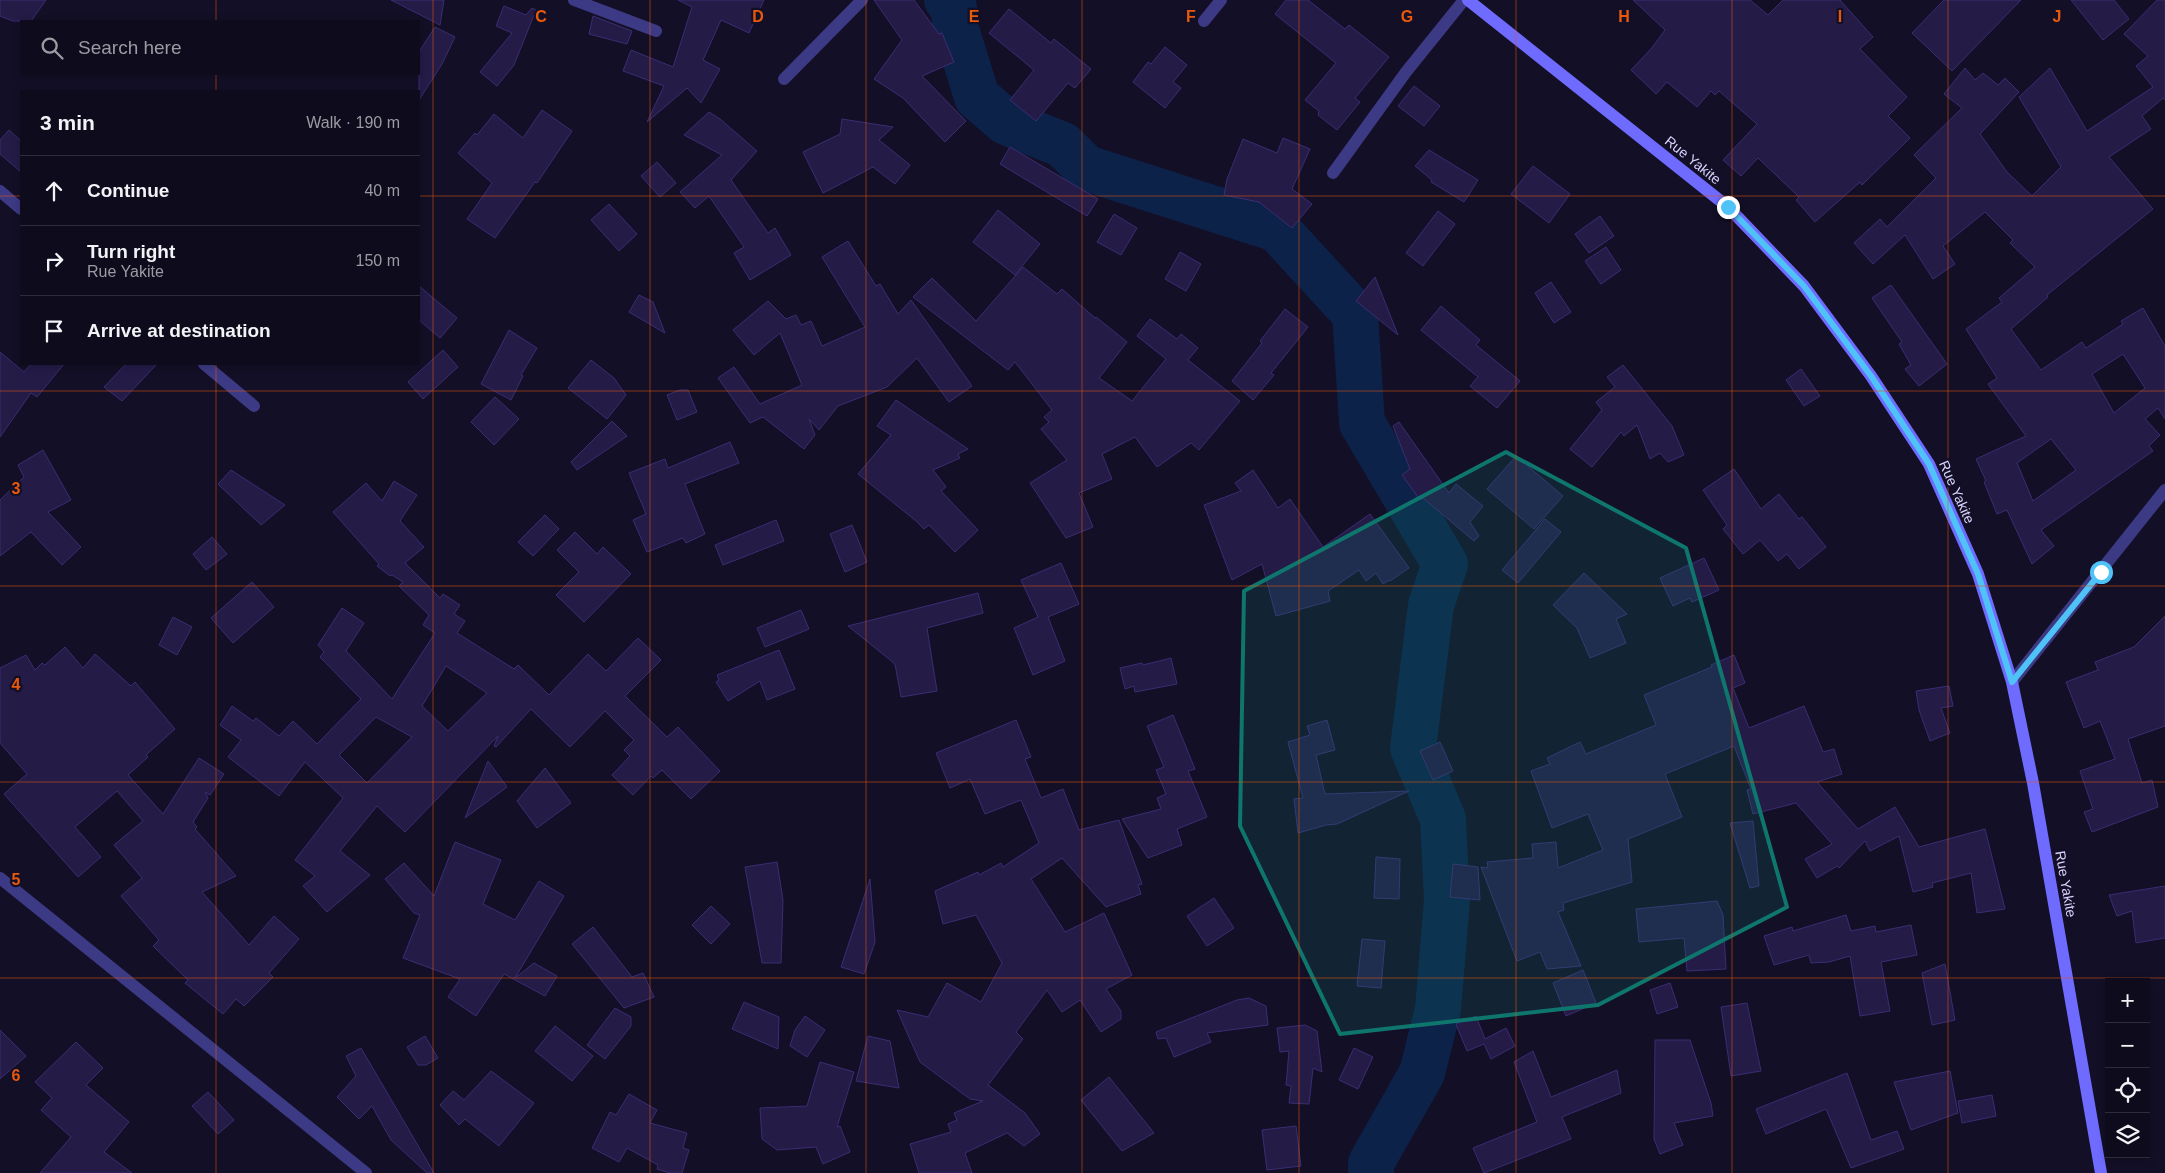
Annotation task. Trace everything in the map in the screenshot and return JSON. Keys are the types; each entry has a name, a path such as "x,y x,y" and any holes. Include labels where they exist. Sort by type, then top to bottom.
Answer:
{"main road":[{"name":"Rue Yakite","path":"1468,0 1728,207 1804,286 1871,376 1929,464 1978,574 2012,682 2033,783 2101,1173"}],"street":[{"path":"574,0 656,31"},
{"path":"784,79 862,0"},
{"path":"1204,21 1221,0"},
{"path":"1333,173 1406,72 1464,0"},
{"path":"0,191 20,208"},
{"path":"205,365 254,406"},
{"path":"2012,682 2165,490"},
{"path":"0,878 366,1173"}],"highlighted area":[{"path":"1506,452 1686,548 1787,907 1598,1005 1340,1034 1240,826 1244,591"}],"building":[{"path":"0,0 46,0 32,20 13,21 0,16"},
{"path":"391,0 444,0 440,25"},
{"path":"678,0 764,0 749,33 721,20 703,60 720,69 701,103 687,88 647,122 664,86 623,71 631,50 673,67 692,7"},
{"path":"874,0 914,0 939,34 942,33 954,62 922,76 966,121 945,142 903,98 874,79 902,40"},
{"path":"1286,0 1308,0 1345,29 1349,25 1389,57 1355,98 1360,102 1337,130 1318,115 1319,111 1305,100 1336,63 1275,14"},
{"path":"1633,0 1750,0 1768,15 1783,0 1840,0 1873,37 1860,49 1907,97 1888,116 1910,138 1862,185 1860,182 1815,222 1796,200 1799,197 1758,158 1741,176 1723,160 1757,124 1719,91 1715,95 1711,91 1697,107 1667,82 1656,94 1631,70 1651,49 1665,30"},
{"path":"1944,0 2021,0 1952,71 1912,33"},
{"path":"2071,0 2114,0 2129,19 2103,40"},
{"path":"2157,0 2165,0 2165,100 2163,98 2142,116 2151,129 2109,157 2153,209 2047,295 2048,297 2011,329 2041,370 2082,342 2086,348 2123,324 2121,321 2143,308 2165,346 2165,419 2158,408 2145,419 2160,435 2149,446 2153,451 2041,530 2054,546 2032,564 2007,510 1997,514 1976,459 2026,436 1988,384 1997,378 1966,329 2002,302 1999,298 2035,267 2010,243 2013,240 1985,212 1943,246 1955,264 1933,279 1905,235 1873,264 1854,243 1880,219 1887,227 1936,178 1914,155 1962,108 1944,94 1965,68 1975,80 1983,73 1998,85 2005,78 2019,92 1980,134 2007,172 2032,196 2061,167 2019,97 2050,68 2087,131 2153,87 2136,66 2148,56 2124,34","holes":["2123,354 2145,388 2114,413 2092,374","2051,439 2076,470 2033,501 2017,463"]},
{"path":"504,6 526,15 532,8 536,10 514,65 497,86 480,72 512,33 496,26"},
{"path":"1009,9 1051,43 1054,39 1091,69 1075,88 1068,83 1036,121 1010,100 1034,70 989,33"},
{"path":"593,16 632,31 627,44 589,34"},
{"path":"435,27 455,37 442,64 420,98 419,75 420,50"},
{"path":"1165,47 1187,65 1173,82 1181,88 1165,108 1133,82 1148,62 1151,64"},
{"path":"1414,86 1440,106 1424,126 1398,106"},
{"path":"542,110 572,131 537,183 535,182 495,238 467,219 492,183 458,153 475,133 477,135 494,114 523,138"},
{"path":"709,112 720,119 757,151 731,180 768,233 775,228 791,255 750,280 734,253 744,247 709,196 695,208 680,192 722,155 684,135"},
{"path":"842,119 893,127 879,140 910,165 895,184 873,167 823,193 803,152 840,134"},
{"path":"9,130 20,140 20,171 0,154 0,140"},
{"path":"1283,138 1310,149 1292,189 1312,204 1292,228 1259,202 1224,195 1227,179 1243,139 1277,153"},
{"path":"1010,147 1098,199 1087,216 1000,164"},
{"path":"1429,150 1478,180 1464,202 1431,182 1432,180 1415,166"},
{"path":"657,162 676,183 660,197 641,176"},
{"path":"1533,166 1570,194 1549,223 1511,194"},
{"path":"609,204 637,234 619,251 591,220"},
{"path":"998,210 1040,244 1015,275 973,242"},
{"path":"1438,211 1455,224 1423,266 1406,253"},
{"path":"1114,214 1137,228 1121,255 1097,242"},
{"path":"1600,216 1614,236 1589,253 1575,234"},
{"path":"848,241 876,286 880,284 898,314 911,300 972,386 949,402 917,358 887,387 838,406 819,430 809,419 815,435 804,449 763,417 750,423 718,378 734,367 760,404 802,385 780,333 754,355 733,330 768,301 786,319 796,315 801,325 811,321 822,346 865,327 822,257"},
{"path":"1606,247 1621,270 1601,284 1585,261"},
{"path":"1180,252 1201,264 1186,291 1165,279"},
{"path":"1023,267 1057,294 1062,289 1095,318 1127,342 1099,378 1132,401 1166,359 1137,336 1150,319 1177,339 1181,334 1198,348 1188,360 1240,401 1199,450 1191,443 1157,467 1135,437 1102,454 1112,479 1079,493 1093,527 1066,538 1030,483 1067,460 1041,429 1049,422 1044,417 1052,410 1015,362 1008,370 913,297 932,278 976,321"},
{"path":"1375,277 1398,335 1356,301"},
{"path":"1551,282 1571,312 1554,323 1535,293"},
{"path":"1891,285 1947,364 1919,386 1905,369 1911,365 1899,344 1902,342 1872,298"},
{"path":"420,287 457,318 440,338 420,321"},
{"path":"639,295 653,302 665,333 629,312"},
{"path":"1441,306 1480,340 1476,345 1520,381 1497,408 1470,386 1478,377 1421,330"},
{"path":"1285,309 1308,327 1271,373 1274,375 1253,400 1232,381 1262,343 1260,341"},
{"path":"509,330 537,348 521,375 523,376 511,400 481,384"},
{"path":"443,350 458,367 423,399 408,382"},
{"path":"0,352 24,372 30,365 63,365 37,397 31,393 0,437"},
{"path":"591,360 614,378 626,395 607,419 568,388"},
{"path":"125,365 156,365 122,401 104,387"},
{"path":"1623,365 1672,426 1684,455 1668,462 1660,453 1650,459 1637,425 1624,436 1621,432 1592,467 1570,449 1602,410 1596,402 1615,387 1607,377"},
{"path":"1801,369 1820,396 1804,406 1786,380"},
{"path":"680,390 688,390 697,412 677,420 667,395"},
{"path":"495,397 519,419 494,445 471,422"},
{"path":"896,400 968,449 958,454 960,458 933,470 946,487 941,491 978,530 955,552 929,525 924,529 858,474 891,435 877,426"},
{"path":"612,421 627,436 577,470 571,462"},
{"path":"1399,422 1449,493 1456,484 1483,506 1470,522 1479,536 1474,541 1423,498 1420,500 1402,475 1410,469 1393,426"},
{"path":"730,442 739,463 685,484 705,534 686,543 683,538 647,552 633,520 646,514 629,473 665,459 668,468"},
{"path":"43,450 71,500 48,512 81,547 62,565 31,532 0,556 0,500 24,477 18,465"},
{"path":"1516,456 1563,496 1534,529 1487,489"},
{"path":"1734,469 1761,509 1779,494 1799,519 1802,517 1826,547 1799,569 1787,554 1778,561 1760,540 1743,554 1723,529 1727,525 1703,490"},
{"path":"231,470 285,505 261,525 218,484"},
{"path":"1253,470 1278,508 1290,499 1323,547 1370,514 1409,568 1383,584 1376,573 1366,581 1359,570 1328,591 1330,601 1276,616 1262,564 1232,580 1204,505 1241,491 1235,483"},
{"path":"394,481 417,495 400,521 424,547 405,563 440,598 443,594 460,605 454,614 465,621 457,633 514,669 518,665 549,695 588,654 606,671 638,638 661,660 625,696 667,737 678,727 720,771 691,799 662,770 653,778 651,776 633,795 612,775 630,756 624,750 634,740 605,711 570,747 531,709 496,747 494,746 498,736 405,832 377,806 340,851 370,875 327,912 303,886 315,876 295,860 343,798 305,762 279,796 228,757 241,740 220,725 232,706 253,721 256,718 279,736 293,721 317,744 361,699 320,657 324,652 318,645 342,608 364,623 346,651 392,699 435,633 423,625 429,615 399,586 403,582 392,575 390,576 377,566 379,564 333,512 366,483 382,501","holes":["446,666 487,693 448,731 422,706","376,717 412,737 367,783 339,755"]},
{"path":"545,515 559,529 533,556 518,542"},
{"path":"1545,519 1561,532 1518,583 1502,570"},
{"path":"776,520 784,541 723,565 715,545"},
{"path":"852,525 867,562 845,572 830,534"},
{"path":"575,532 597,554 603,547 631,574 584,622 556,595 579,572 557,550"},
{"path":"212,537 227,554 206,570 193,554"},
{"path":"1704,558 1719,590 1692,602 1690,598 1673,606 1660,578"},
{"path":"1061,563 1079,604 1048,617 1065,661 1033,675 1014,628 1038,617 1021,580"},
{"path":"1584,573 1627,614 1616,619 1626,643 1590,658 1577,628 1553,605"},
{"path":"252,582 274,607 233,643 211,618"},
{"path":"978,593 983,613 927,628 937,691 901,697 895,664 848,626"},
{"path":"801,610 809,629 765,647 757,628"},
{"path":"2165,616 2165,726 2128,739 2142,783 2152,780 2158,807 2092,832 2084,812 2093,809 2080,771 2115,759 2100,721 2084,728 2066,682 2098,670 2095,662 2134,647"},
{"path":"173,617 192,627 177,655 159,645"},
{"path":"65,647 83,668 95,654 131,686 135,682 175,729 146,755 148,757 128,775 163,814 199,758 224,774 210,795 205,792 208,798 193,822 197,827 195,829 236,876 202,892 249,945 274,916 299,939 269,973 273,977 244,1006 236,999 223,1014 185,983 188,980 153,946 159,940 121,896 142,878 114,845 143,821 117,791 75,827 101,857 78,877 4,794 27,774 0,743 0,668 26,655 35,670 42,663 45,665"},
{"path":"779,650 795,689 767,700 760,681 728,701 716,682 719,680 717,675"},
{"path":"1734,655 1745,683 1733,688 1749,728 1804,706 1823,752 1834,749 1842,774 1817,782 1858,829 1895,807 1919,847 1985,829 2005,909 1977,913 1971,873 1932,883 1933,887 1913,892 1899,836 1870,851 1865,841 1839,868 1837,866 1817,878 1805,859 1832,844 1796,803 1753,814 1747,790 1751,789 1734,746 1665,774 1682,817 1628,839 1632,882 1563,903 1564,910 1558,912 1581,966 1547,969 1540,952 1517,961 1481,867 1488,868 1487,862 1533,858 1532,844 1556,842 1558,868 1603,850 1588,814 1552,828 1531,771 1550,764 1547,758 1580,742 1586,754 1656,725 1644,695 1712,667 1711,665"},
{"path":"1171,658 1177,684 1135,692 1134,686 1125,689 1120,668"},
{"path":"1949,686 1953,706 1941,708 1950,733 1930,741 1919,710 1916,691"},
{"path":"1173,715 1195,769 1188,771 1207,817 1177,829 1182,845 1148,858 1122,819 1161,809 1157,798 1166,794 1156,770 1164,767 1147,726"},
{"path":"1016,720 1031,757 1025,759 1041,798 1063,789 1079,830 1119,820 1142,884 1138,885 1141,894 1106,907 1062,858 1031,879 1065,932 1104,913 1132,975 1106,989 1121,1011 1121,1019 1101,1032 1080,1000 1062,1012 1047,990 1016,1032 1023,1039 988,1085 1025,1113 1040,1134 1024,1146 1007,1133 965,1153 972,1173 919,1173 910,1144 951,1132 948,1124 957,1120 954,1113 983,1101 970,1099 920,1062 897,1010 928,1017 947,983 981,1002 1002,963 976,915 943,924 935,891 978,872 979,875 1001,863 1003,867 1039,843 1021,800 985,814 970,779 950,788 936,753"},
{"path":"1327,720 1335,750 1316,755 1325,794 1409,791 1337,824 1298,833 1294,799 1303,798 1288,742 1310,735 1307,726"},
{"path":"1440,742 1453,771 1433,780 1420,751"},
{"path":"488,761 507,787 465,818"},
{"path":"545,768 571,803 537,828 517,801"},
{"path":"1753,821 1759,886 1750,888 1730,823"},
{"path":"455,842 501,860 483,904 515,920 539,881 564,896 515,978 534,963 557,976 545,996 504,974 476,1016 448,997 460,979 403,958 420,915 414,913 385,879 404,863 434,896"},
{"path":"1376,857 1400,859 1399,899 1374,898"},
{"path":"777,862 783,900 781,963 762,963 745,867"},
{"path":"1453,864 1478,867 1480,900 1450,897"},
{"path":"870,879 875,942 864,974 841,967"},
{"path":"2165,886 2165,938 2136,943 2132,911 2117,916 2109,895"},
{"path":"1214,898 1234,928 1207,946 1187,916"},
{"path":"1717,901 1723,915 1726,969 1687,971 1684,938 1639,942 1636,909"},
{"path":"711,906 730,924 711,944 692,925"},
{"path":"1846,915 1851,931 1875,926 1876,932 1911,925 1917,955 1881,962 1890,1011 1860,1016 1850,956 1829,962 1811,963 1809,955 1774,965 1764,936 1792,927 1793,931"},
{"path":"593,927 632,977 643,973 654,997 624,1008 572,944"},
{"path":"1362,939 1385,941 1381,988 1357,986"},
{"path":"1945,964 1955,1020 1932,1025 1922,973"},
{"path":"1583,970 1596,1003 1566,1016 1553,983"},
{"path":"1670,983 1678,1007 1657,1014 1650,990"},
{"path":"1249,998 1266,1006 1268,1025 1207,1033 1211,1042 1174,1057 1166,1038 1158,1039 1156,1032 1237,1000"},
{"path":"744,1002 779,1017 778,1049 732,1029"},
{"path":"1747,1003 1761,1071 1731,1076 1721,1007"},
{"path":"615,1008 631,1017 631,1026 605,1059 587,1045"},
{"path":"805,1016 825,1030 807,1057 790,1046 795,1030"},
{"path":"1476,1016 1485,1039 1506,1028 1515,1046 1491,1059 1484,1044 1467,1051 1456,1024"},
{"path":"1305,1025 1317,1031 1322,1072 1313,1068 1309,1104 1289,1103 1291,1086 1286,1085 1289,1051 1280,1052 1277,1028"},
{"path":"555,1026 593,1056 572,1081 535,1051"},
{"path":"0,1030 26,1056 0,1079"},
{"path":"425,1036 438,1058 426,1065 418,1065 407,1047"},
{"path":"868,1036 890,1041 899,1088 856,1081"},
{"path":"1655,1040 1690,1040 1711,1103 1713,1116 1674,1123 1683,1145 1660,1154 1654,1139"},
{"path":"76,1042 103,1068 86,1085 129,1122 104,1152 132,1173 40,1173 71,1137 41,1110 52,1098 35,1082"},
{"path":"361,1048 434,1173 427,1173 391,1140 372,1106 359,1119 337,1097 356,1076 346,1056"},
{"path":"1354,1048 1373,1057 1358,1089 1339,1080"},
{"path":"1533,1051 1551,1097 1617,1070 1621,1093 1562,1117 1571,1139 1484,1173 1473,1148 1537,1122 1514,1062"},
{"path":"820,1062 854,1072 837,1127 840,1126 850,1152 823,1164 816,1147 777,1150 762,1139 760,1108 807,1106"},
{"path":"491,1071 534,1103 499,1146 465,1119 459,1125 440,1105 453,1091 464,1100"},
{"path":"1950,1071 1958,1113 1911,1130 1894,1082"},
{"path":"1847,1073 1871,1140 1897,1131 1904,1149 1851,1168 1826,1109 1766,1134 1756,1109"},
{"path":"1109,1077 1154,1133 1122,1151 1081,1100"},
{"path":"208,1092 234,1120 218,1134 192,1106"},
{"path":"629,1094 657,1110 650,1123 687,1133 683,1148 689,1150 682,1173 670,1173 657,1169 658,1165 627,1148 619,1162 592,1148 610,1112 616,1115"},
{"path":"1992,1095 1996,1116 1962,1123 1958,1101"},
{"path":"1296,1126 1301,1166 1267,1170 1262,1130"}],"waterway":[{"path":"947,0 954,8 955,26 977,97 1006,122 1063,145 1086,168 1277,229 1355,314 1362,423 1445,564 1431,605 1413,748 1443,819 1447,900 1438,1009 1422,1073 1371,1163 1371,1173"}],"route":[{"path":"1728,207 1804,286 1871,376 1929,464 1978,574 2012,682 2101,572"}]}
